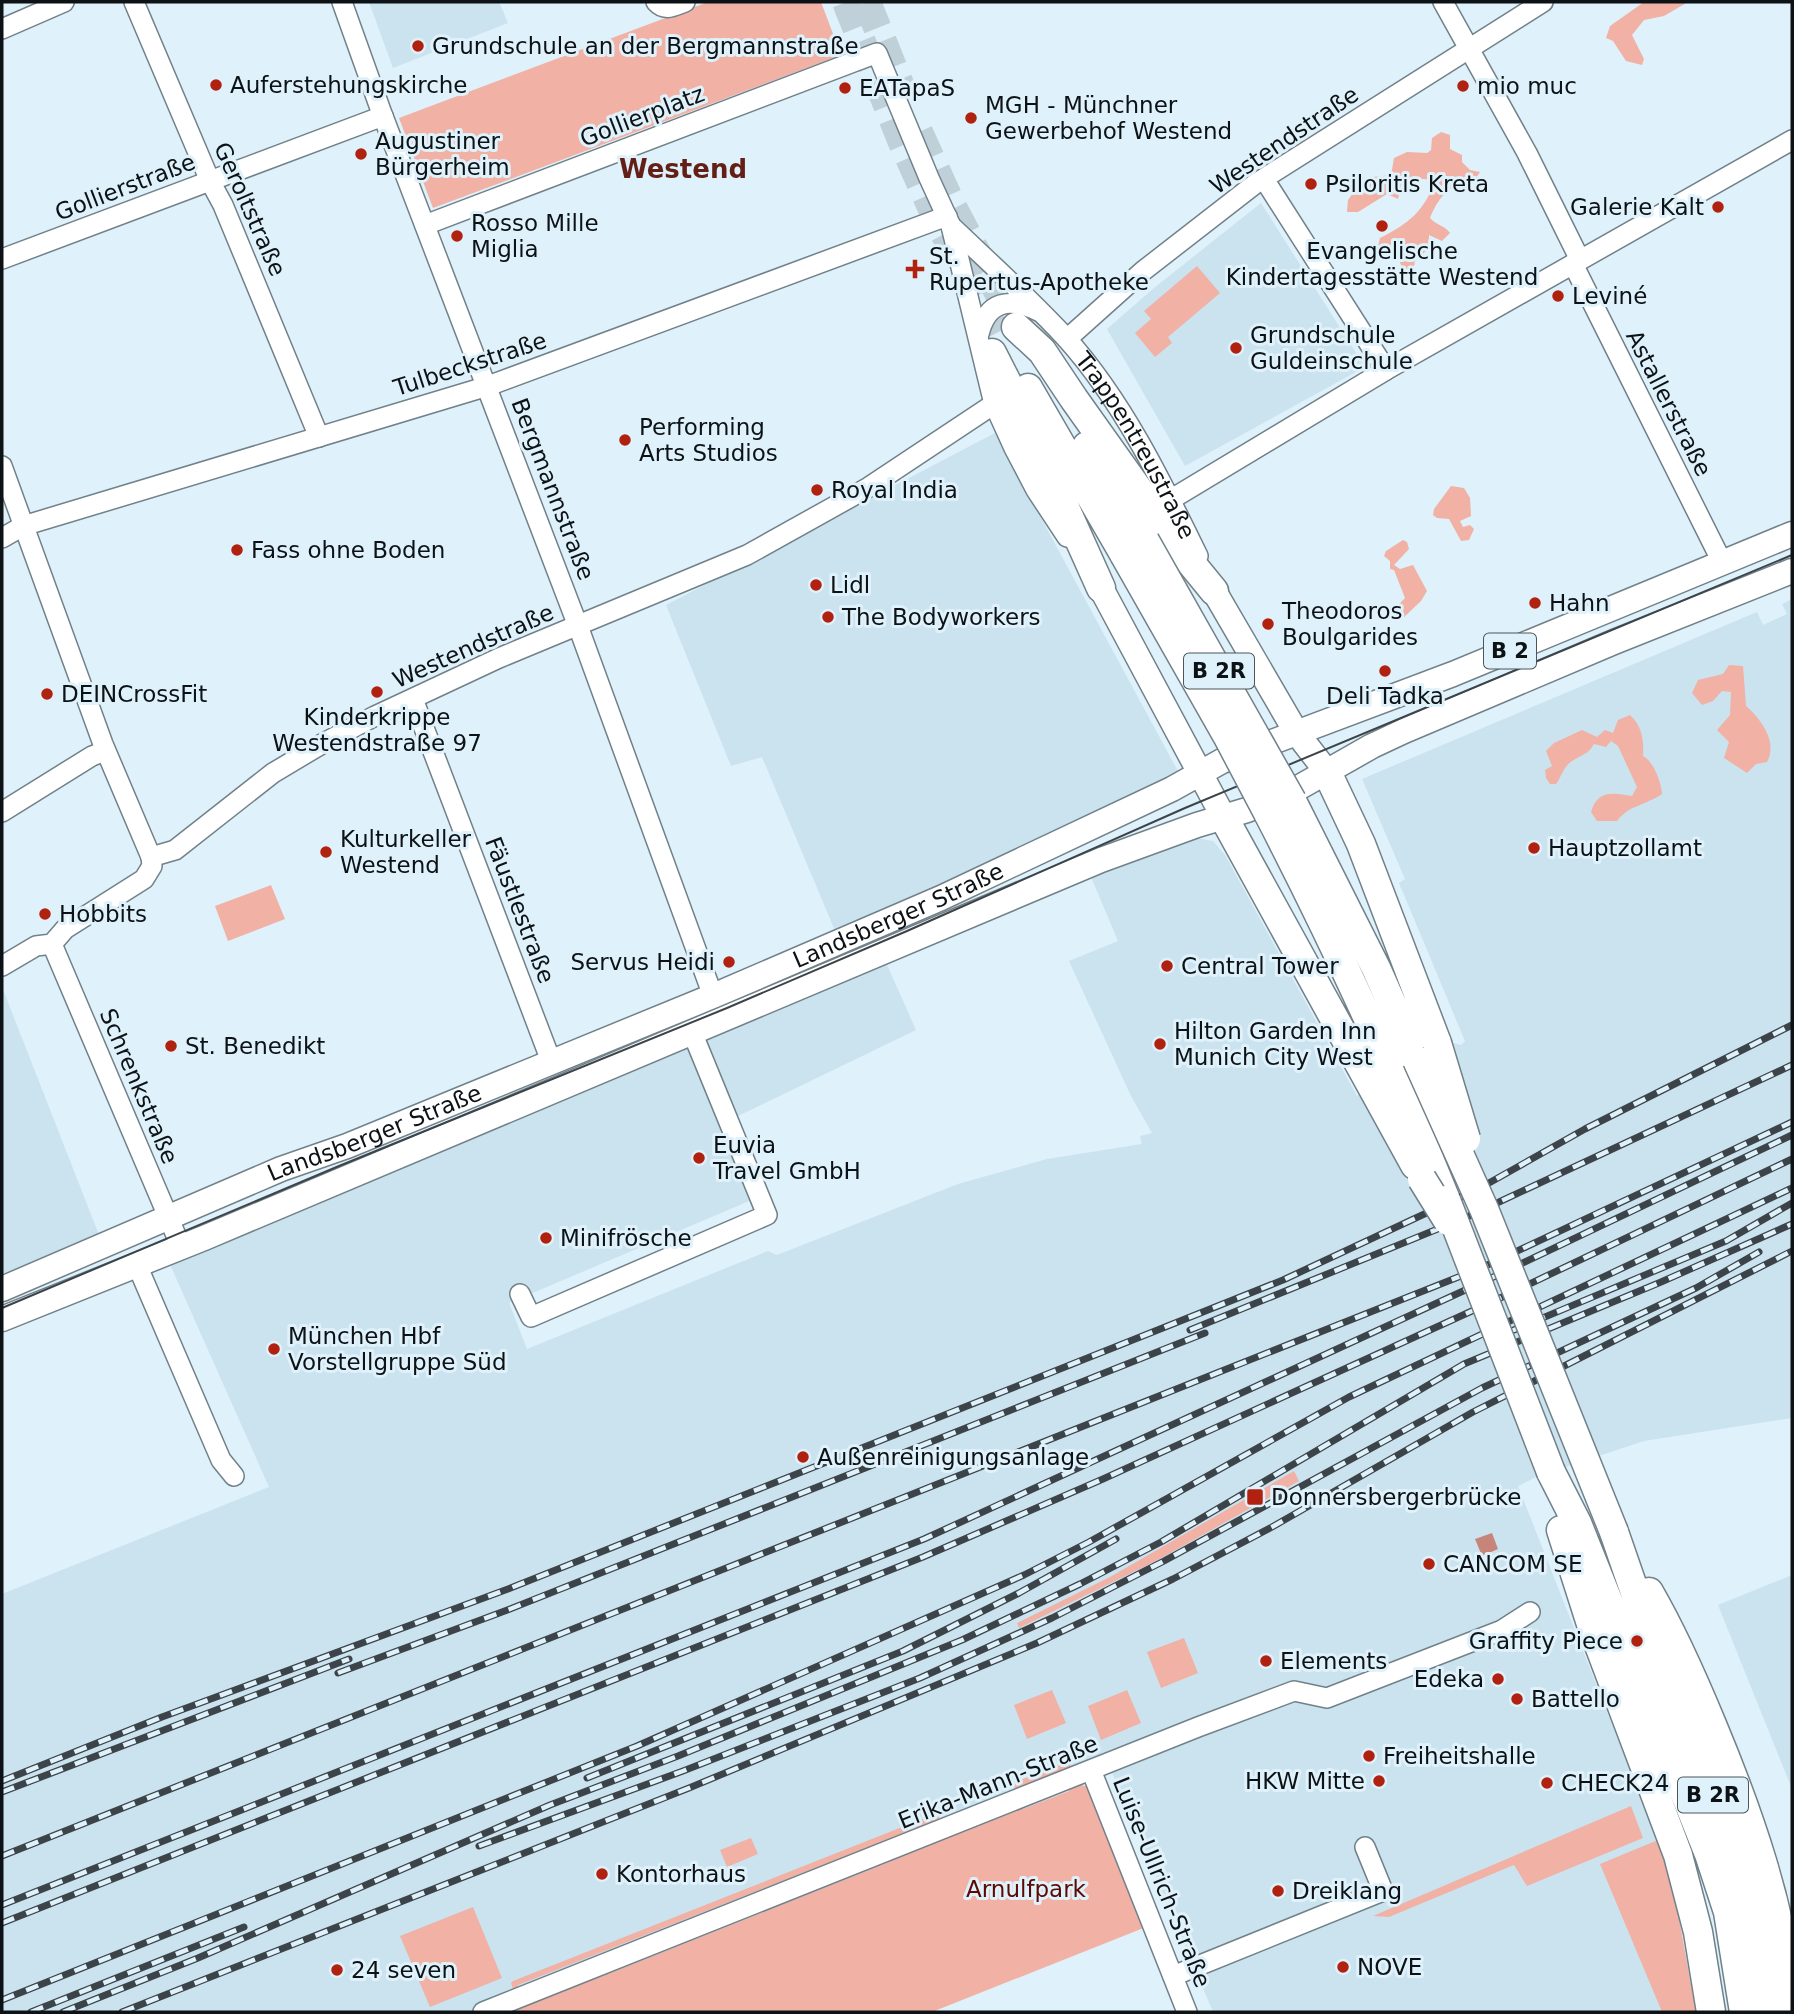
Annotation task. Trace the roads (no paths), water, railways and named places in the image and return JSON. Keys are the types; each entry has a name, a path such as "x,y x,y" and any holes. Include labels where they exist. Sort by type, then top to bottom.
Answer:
{"highway":[{"name":"Trappentreustraße","path":"1005,332 1134,547"},
{"path":"1005,332 1022,412 1101,588"},
{"path":"1005,332 1042,351 1187,558 1214,591"},
{"name":"B 2R","path":"1134,547 1302,880 1418,1130 1551,1472 1577,1523 1709,1854 1728,1912 1744,2012"},
{"name":"B 2R","path":"1134,547 1257,736 1339,891 1484,1209 1614,1532 1650,1636 1733,1845 1756,1927 1770,2012"},
{"path":"1326,772 1361,844 1437,1043 1484,1209"},
{"path":"1224,818 1422,1179 1461,1241"},
{"path":"1551,1472 1558,1521 1591,1624 1671,1837 1693,1910 1711,2012"},
{"path":"1614,1532 1654,1600 1689,1668 1745,1809 1780,1922 1792,2002"}],"main road":[{"name":"Landsberger Straße","path":"2,1289 281,1168 347,1146 713,996 941,898 1222,761 1452,674 1792,534"},
{"name":"Landsberger Straße","path":"2,1319 181,1247 1101,860 1197,825 1224,818 1298,788 1404,731 1614,642 1792,571"},
{"path":"1101,588 1224,818"},
{"path":"1214,591 1296,732 1326,772"}],"street":[{"path":"2,29 64,2"},
{"name":"Geroltstraße","path":"134,2 210,181 223,205 319,437"},
{"name":"Bergmannstraße","path":"342,2 578,626 713,996"},
{"path":"656,3 667,8 685,2"},
{"name":"Astallerstraße","path":"1443,2 1527,153 1576,262 1723,564"},
{"name":"Westendstraße","path":"1067,339 1143,271 1264,179 1543,2"},
{"name":"Trappentreustraße","path":"877,53 949,221 962,279 1005,332 1067,339 1139,441 1214,591"},
{"name":"Gollierplatz","path":"425,225 877,53"},
{"name":"Gollierstraße","path":"2,259 383,116"},
{"path":"1170,500 1386,370 1792,140"},
{"path":"1264,179 1386,370"},
{"name":"Trappentreustraße","path":"949,221 987,260 1005,332 994,404 1036,490 1101,588"},
{"name":"Tulbeckstraße","path":"2,538 23,526 488,386 949,221"},
{"path":"962,279 987,260"},
{"name":"Westendstraße","path":"2,966 36,946 52,944 65,929 144,879 156,857 175,850 273,773 330,740 499,658 747,555 869,487 994,404"},
{"path":"2,466 106,751 156,857"},
{"name":"Fäustlestraße","path":"412,699 551,1061"},
{"path":"2,812 92,756 106,751"},
{"name":"Schrenkstraße","path":"52,944 181,1247"},
{"path":"520,1294 531,1317 767,1215 692,1032"},
{"path":"137,1265 221,1460 234,1476"},
{"name":"Erika-Mann-Straße","path":"483,2012 1294,1691 1328,1698 1502,1630 1530,1612"},
{"name":"Luise-Ullrich-Straße","path":"1091,1770 1187,2012"},
{"path":"1172,1976 1383,1891 1365,1847"}],"tunnel":[{"path":"846,2 901,140 935,216 999,337"},
{"path":"867,2 904,94"},
{"path":"919,132 953,207 1016,327"}],"tram line":[{"path":"2,1308 339,1166 727,1008 1185,808 1792,555"}],"railway":[{"path":"2,1781 162,1717 508,1589 1283,1280 1480,1188 1585,1129 1792,1025"},
{"path":"1190,1330 1467,1217 1792,1065"},
{"path":"2,1856 1481,1268 1792,1122"},
{"path":"2,1905 924,1539 1487,1280 1792,1135"},
{"path":"2,1923 923,1557 1103,1479 1496,1300 1792,1159"},
{"path":"2,2000 637,1746 1024,1575 1089,1542 1349,1397 1792,1188"},
{"path":"1509,1332 1726,1241 1792,1203"},
{"path":"63,2012 198,1958 550,1805 962,1640 1161,1542 1464,1364 1792,1224"},
{"path":"122,2012 689,1788 1037,1643 1173,1579 1272,1527 1473,1412 1792,1251"},
{"path":"479,1846 683,1771 920,1678 1052,1618 1164,1561 1482,1388 1696,1288 1759,1252"},
{"path":"338,1673 510,1609 1205,1333"},
{"path":"587,1778 903,1651 1019,1593 1116,1539"},
{"path":"2,1792 349,1659"},
{"path":"31,2012 244,1927"}],"place":[{"name":"Grundschule an der Bergmannstraße","path":"418,46"},
{"name":"Auferstehungskirche","path":"216,85"},
{"name":"mio muc","path":"1463,86"},
{"name":"EATapaS","path":"845,88"},
{"name":"MGH - Münchner Gewerbehof Westend","path":"971,118"},
{"name":"Augustiner Bürgerheim","path":"361,154"},
{"name":"Psiloritis Kreta","path":"1311,184"},
{"name":"Galerie Kalt","path":"1718,207"},
{"name":"Evangelische Kindertagesstätte Westend","path":"1382,226"},
{"name":"Rosso Mille Miglia","path":"457,236"},
{"name":"St. Rupertus-Apotheke","path":"915,269"},
{"name":"Leviné","path":"1558,296"},
{"name":"Grundschule Guldeinschule","path":"1236,348"},
{"name":"Performing Arts Studios","path":"625,440"},
{"name":"Royal India","path":"817,490"},
{"name":"Fass ohne Boden","path":"237,550"},
{"name":"Lidl","path":"816,585"},
{"name":"Hahn","path":"1535,603"},
{"name":"The Bodyworkers","path":"828,617"},
{"name":"Theodoros Boulgarides","path":"1268,624"},
{"name":"Deli Tadka","path":"1385,671"},
{"name":"Kinderkrippe Westendstraße 97","path":"377,692"},
{"name":"DEINCrossFit","path":"47,694"},
{"name":"Hauptzollamt","path":"1534,848"},
{"name":"Kulturkeller Westend","path":"326,852"},
{"name":"Hobbits","path":"45,914"},
{"name":"Servus Heidi","path":"729,962"},
{"name":"Central Tower","path":"1167,966"},
{"name":"Hilton Garden Inn Munich City West","path":"1160,1044"},
{"name":"St. Benedikt","path":"171,1046"},
{"name":"Euvia Travel GmbH","path":"699,1158"},
{"name":"Minifrösche","path":"546,1238"},
{"name":"München Hbf Vorstellgruppe Süd","path":"274,1349"},
{"name":"Außenreinigungsanlage","path":"803,1457"},
{"name":"Donnersbergerbrücke","path":"1255,1497"},
{"name":"CANCOM SE","path":"1429,1564"},
{"name":"Graffity Piece","path":"1637,1641"},
{"name":"Elements","path":"1266,1661"},
{"name":"Edeka","path":"1498,1679"},
{"name":"Battello","path":"1517,1699"},
{"name":"Freiheitshalle","path":"1369,1756"},
{"name":"HKW Mitte","path":"1379,1781"},
{"name":"CHECK24","path":"1547,1783"},
{"name":"Kontorhaus","path":"602,1874"},
{"name":"Dreiklang","path":"1278,1891"},
{"name":"NOVE","path":"1343,1967"},
{"name":"24 seven","path":"337,1970"}],"district":[{"name":"Westend","path":"683,169"}],"park label":[{"name":"Arnulfpark","path":"1026,1889"}]}
